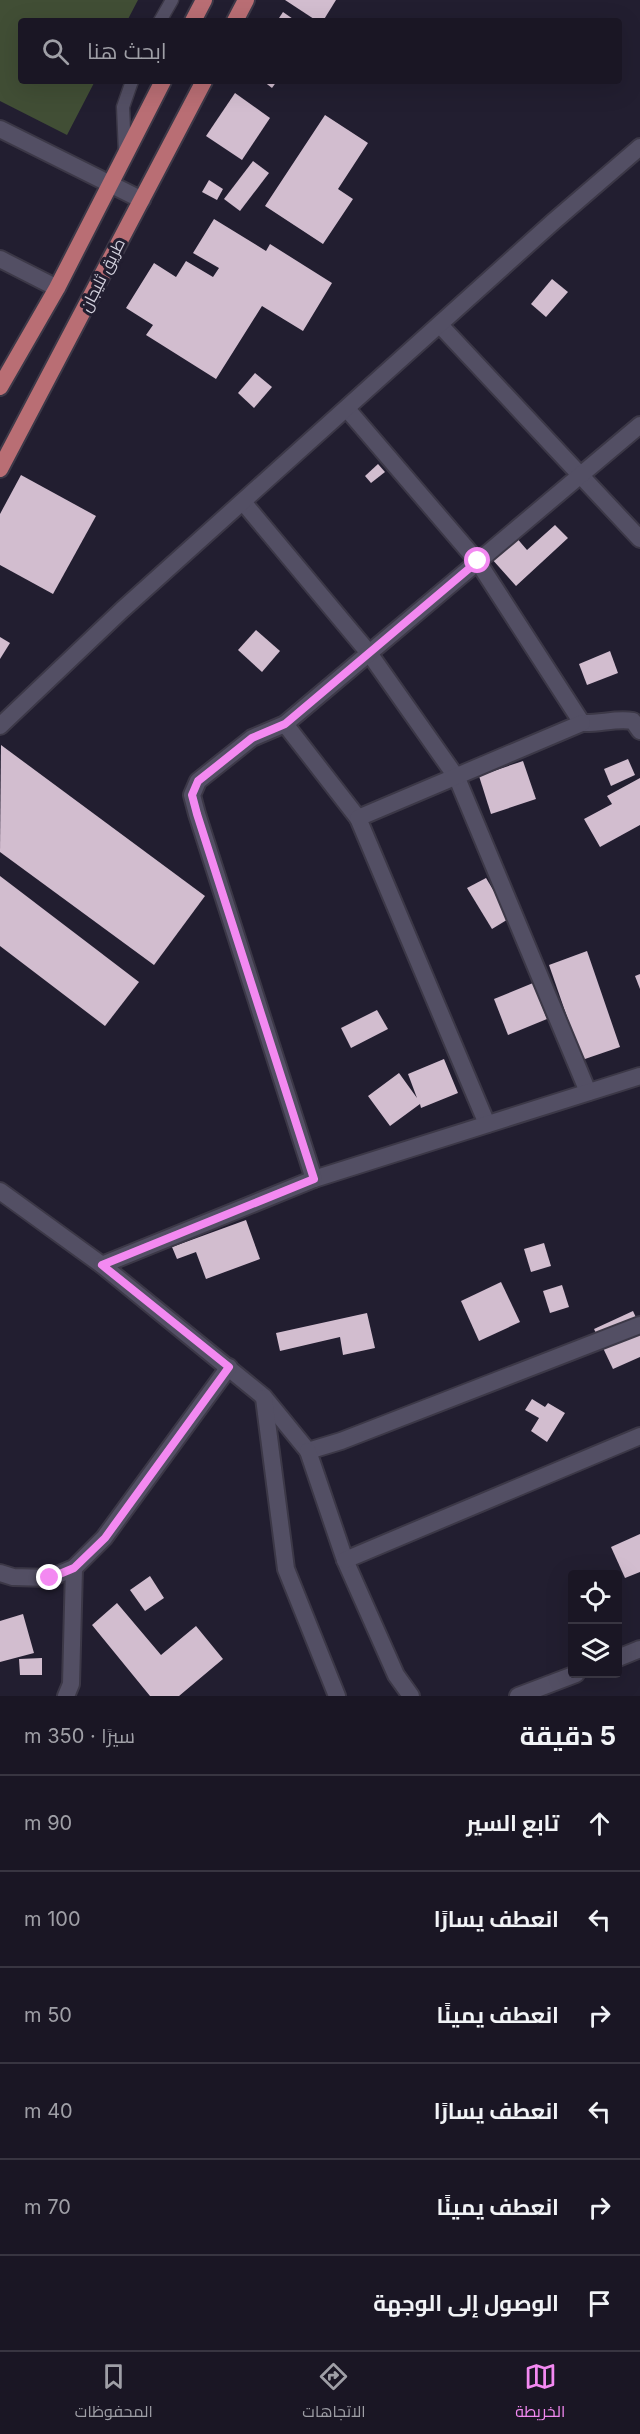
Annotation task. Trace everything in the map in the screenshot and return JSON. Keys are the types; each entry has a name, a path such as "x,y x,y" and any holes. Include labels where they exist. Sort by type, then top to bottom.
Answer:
{"main road":[{"path":"195,18 204,0"},
{"path":"237,18 246,0"},
{"name":"طريق ثليجان","path":"0,387 57,288 161,84"},
{"name":"طريق ثليجان","path":"0,469 202,84"}],"street":[{"path":"0,129 142,200"},
{"path":"0,726 122,610 553,222 640,147"},
{"path":"0,259 57,288"},
{"path":"440,325 640,539"},
{"path":"347,409 478,561 582,723"},
{"path":"314,1179 192,795 198,781 252,738 285,724 640,425"},
{"path":"243,502 369,653 457,778 588,1092"},
{"path":"358,818 457,778 582,723 596,724 621,719 633,721 640,731"},
{"path":"285,724 358,818 486,1124"},
{"path":"102,1265 314,1179 640,1076"},
{"path":"0,1191 102,1265 229,1367 264,1397 308,1451 345,1560 396,1675 411,1696"},
{"path":"308,1451 341,1441 640,1325"},
{"path":"0,1573 13,1577 50,1578 74,1568 105,1538 229,1367"},
{"path":"264,1397 286,1569 337,1696"},
{"path":"345,1560 640,1436"},
{"path":"66,1696 71,1684 74,1568"},
{"path":"622,1656 640,1649"},
{"path":"518,1696 568,1677"}],"lane":[{"path":"162,18 172,0"},
{"path":"126,154 123,107 131,84"}],"green space":[{"path":"0,0 138,0 129,18 18,18 18,84 93,84 67,135 0,101"}],"building":[{"path":"285,0 336,0 325,18 312,18"},
{"path":"283,12 292,18 279,18"},
{"path":"235,93 270,118 242,160 206,136"},
{"path":"325,115 368,143 338,189 353,199 323,244 265,206"},
{"path":"253,161 269,173 240,211 224,199"},
{"path":"209,180 223,189 217,200 202,192"},
{"path":"214,219 266,251 270,244 332,283 303,331 262,306 216,379 146,335 153,325 126,308 154,263 176,277 186,261 213,277 219,268 193,253"},
{"path":"552,279 568,292 546,317 531,304"},
{"path":"255,373 272,387 254,408 238,393"},
{"path":"378,464 385,472 371,483 365,476"},
{"path":"21,475 96,516 53,594 0,565 0,514"},
{"path":"555,525 568,538 516,586 491,558 515,536 527,550"},
{"path":"256,630 280,651 262,672 238,650"},
{"path":"0,637 10,643 0,659"},
{"path":"610,651 618,673 587,685 579,664"},
{"path":"1,745 205,896 154,965 0,852"},
{"path":"628,759 635,775 611,786 604,769"},
{"path":"523,761 536,799 491,814 479,776"},
{"path":"640,778 640,825 600,847 584,819 612,804 607,796"},
{"path":"0,876 139,982 105,1026 0,946"},
{"path":"486,878 510,918 492,929 467,888"},
{"path":"587,951 620,1047 582,1060 549,965"},
{"path":"640,974 640,989 635,976"},
{"path":"533,983 547,1019 508,1035 494,999"},
{"path":"377,1010 388,1029 351,1048 341,1028"},
{"path":"444,1059 458,1093 421,1108 420,1104 390,1126 368,1096 399,1073 417,1098 408,1074"},
{"path":"246,1220 260,1259 206,1279 196,1252 177,1259 172,1247"},
{"path":"544,1243 551,1266 531,1272 524,1249"},
{"path":"501,1282 520,1322 479,1341 461,1301"},
{"path":"562,1285 569,1307 550,1313 543,1291"},
{"path":"633,1311 640,1326 640,1357 613,1369 594,1329"},
{"path":"367,1313 375,1348 343,1355 340,1337 280,1351 276,1333"},
{"path":"532,1399 545,1407 548,1403 565,1413 547,1442 531,1431 539,1418 525,1410"},
{"path":"640,1534 640,1572 625,1578 611,1547"},
{"path":"150,1576 164,1598 145,1611 130,1590"},
{"path":"117,1603 161,1655 196,1626 223,1659 179,1696 150,1696 92,1625"},
{"path":"23,1614 34,1653 0,1662 0,1621"},
{"path":"42,1658 42,1675 20,1675 19,1659"}],"route":[{"path":"50,1578 74,1568 105,1538 229,1367 102,1265 314,1179 192,795 198,781 252,738 285,724 478,561"}]}
